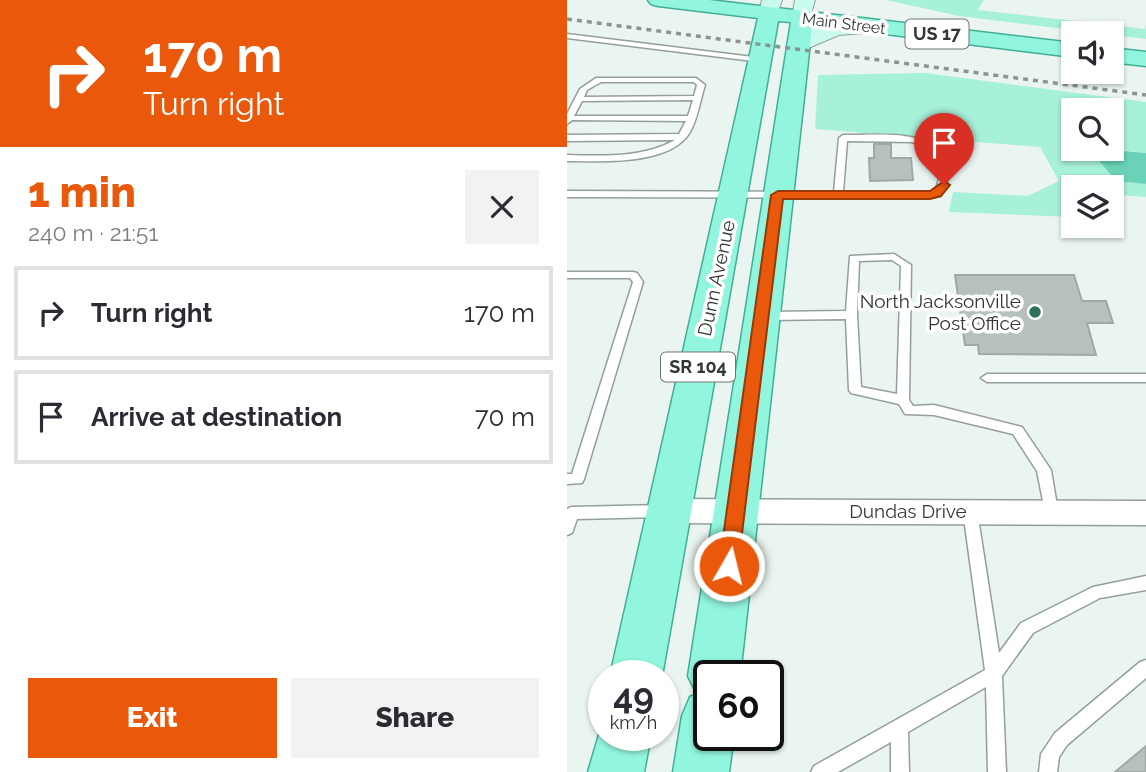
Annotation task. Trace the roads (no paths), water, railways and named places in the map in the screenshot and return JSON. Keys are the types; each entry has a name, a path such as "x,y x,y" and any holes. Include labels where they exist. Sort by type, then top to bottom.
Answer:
{"main road":[{"name":"Main Street","path":"658,0 771,6"},
{"name":"Main Street","path":"731,0 771,6 802,18 1061,49"},
{"name":"Dunn Avenue","path":"639,660 771,6"},
{"name":"Main Street","path":"802,18 1061,39"},
{"name":"SR 104","path":"716,660 802,18"},
{"path":"1124,46 1146,49"},
{"path":"1124,56 1146,59"},
{"path":"616,772 621,751"},
{"path":"701,772 704,751"}],"street":[{"name":"Dundas Drive","path":"669,510 1146,513"}],"lane":[{"path":"567,36 761,60"},
{"path":"567,158 636,156 672,146 682,137 691,118 701,85 696,80 599,80 584,89 568,120 691,118"},
{"path":"579,99 697,98"},
{"path":"567,138 682,137"},
{"path":"567,194 838,195 937,194 946,175 944,164 935,149 923,141 843,138 838,195"},
{"path":"903,400 855,390 851,315 854,258 894,257 906,265 903,400 909,411 933,410 1017,430 1044,470 1051,512"},
{"path":"567,275 633,275 638,282 577,479 567,479"},
{"path":"762,316 851,315"},
{"path":"987,378 1146,378"},
{"path":"567,529 571,513 669,510"},
{"path":"970,511 994,674 997,772"},
{"path":"820,772 994,674 1027,628 1098,592 1146,583"},
{"path":"1048,772 1050,754 1061,739 1146,668"},
{"path":"899,727 900,772"}],"railway":[{"path":"567,19 1146,95"}],"place":[{"name":"North Jacksonville Post Office","path":"1035,312"}]}
